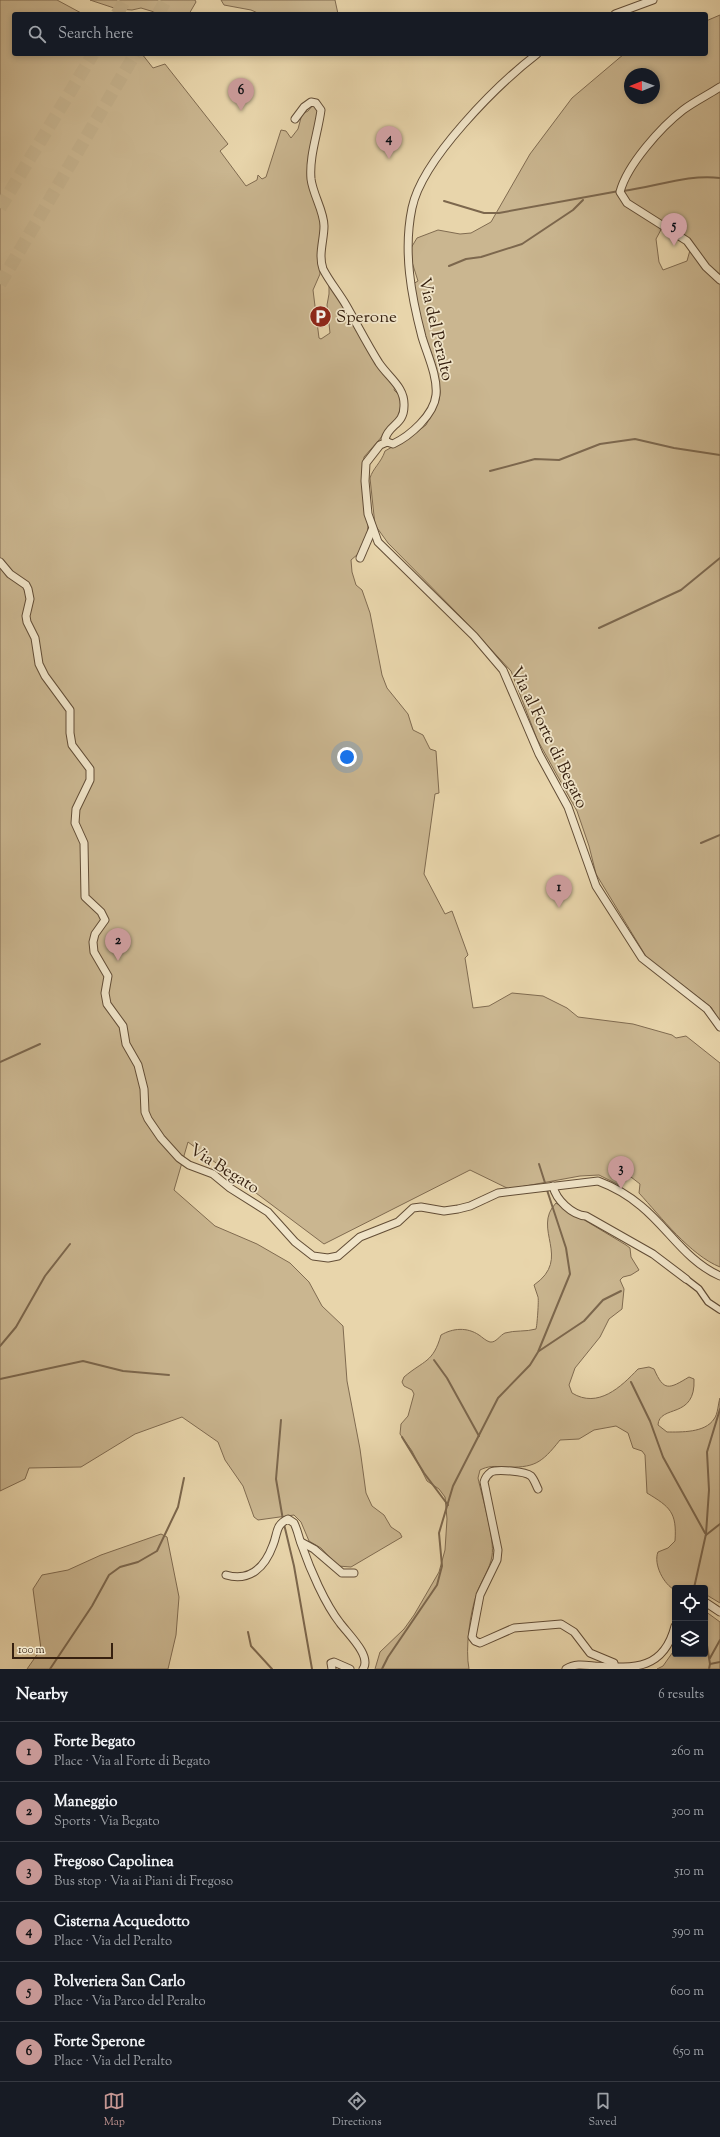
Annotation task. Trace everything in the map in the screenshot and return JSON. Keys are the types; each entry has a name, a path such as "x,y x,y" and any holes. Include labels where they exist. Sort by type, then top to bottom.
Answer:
{"street":[{"path":"620,12 653,0"},
{"name":"Via del Peralto","path":"387,442 393,444 405,439 419,426 436,396 431,365 413,299 408,262 412,208 417,192 437,158 459,129 506,80 535,56"},
{"path":"720,87 684,109 662,129 632,165 623,180 620,192 627,203 687,242 706,268 720,280"},
{"path":"295,119 304,107 311,102 320,106 321,110 314,145 311,179 324,225 321,251 323,268 346,304 382,368 400,387 404,398 403,417 386,433 385,439 387,442"},
{"name":"Via al Forte di Begato","path":"387,442 380,445 366,463 364,481 368,514 372,530 378,542 474,636 502,670 539,754 568,807 596,886 642,958 707,1009 720,1027"},
{"path":"360,558 372,530"},
{"name":"Via Begato","path":"0,562 10,574 26,585 28,589 30,599 27,609 26,622 35,638 39,664 45,676 70,710 70,733 72,745 88,764 92,773 76,809 75,816 78,831 84,843 85,897 101,912 105,920 95,934 93,942 94,952 108,976 105,992 107,1004 123,1026 126,1044 138,1065 144,1089 145,1112 161,1138 179,1158 189,1165 213,1174 274,1218 295,1242 309,1254 317,1258 328,1258 343,1253 363,1235 398,1222 406,1216 409,1210 413,1208 421,1207 444,1211 463,1208 498,1193 553,1186"},
{"path":"720,1276 701,1266 689,1256 642,1207 611,1186 598,1181 553,1186 554,1192 572,1211 578,1215 586,1216 653,1254 699,1289 708,1302 720,1310"},
{"path":"538,1489 532,1476 528,1474 509,1471 492,1472 486,1477 484,1482 498,1550 498,1560 480,1595 472,1637 475,1641 480,1643 514,1628 561,1624 574,1632 590,1653 610,1661 614,1664 615,1668"},
{"path":"226,1575 237,1578 248,1576 256,1570 273,1545 281,1522 288,1519 294,1523 320,1587 335,1616 351,1635 365,1658 366,1663 363,1669"},
{"path":"301,1542 314,1549 342,1573 354,1573"},
{"path":"708,1604 720,1612"},
{"path":"566,1669 572,1665 615,1668 645,1666 658,1659 672,1638"},
{"path":"332,1669 331,1663 334,1662 350,1669"}],"shaded area":[{"path":"0,0 57,0 79,12 12,12 12,56 144,56 153,68 165,64 228,144 220,151 246,186 257,180 258,175 262,179 266,177 281,130 286,131 291,138 298,129 302,114 308,111 313,105 318,108 308,171 322,222 319,246 320,274 313,290 319,338 321,339 330,333 327,305 329,279 395,386 394,390 402,398 399,417 364,457 362,486 368,525 367,538 358,554 351,560 352,572 356,585 362,590 370,613 382,675 387,688 408,714 413,730 423,735 430,749 436,751 439,793 435,794 424,874 445,914 452,911 468,955 465,958 473,1008 489,1006 512,993 543,996 567,1008 578,1017 633,1024 672,1035 676,1038 686,1036 720,1063 720,1267 698,1254 666,1224 639,1193 640,1184 631,1177 619,1185 599,1175 580,1176 509,1189 470,1170 324,1244 188,1142 174,1190 215,1226 257,1244 290,1263 309,1282 322,1306 343,1326 347,1381 360,1449 366,1493 372,1506 384,1515 391,1527 400,1533 402,1537 351,1567 338,1566 321,1548 309,1541 301,1522 294,1515 258,1520 254,1517 243,1486 225,1460 218,1442 182,1417 135,1434 81,1467 29,1468 25,1479 0,1491"},
{"path":"90,0 195,0 196,2 190,12 154,12 141,8 132,10 117,9"},
{"path":"221,0 335,0 338,12 256,12 224,5"},
{"path":"720,15 720,1022 711,1007 647,958 596,874 589,846 577,811 537,739 511,671 461,617 388,543 375,525 370,478 373,471 385,451 413,435 426,425 439,400 440,392 432,355 425,337 413,284 418,281 411,259 411,248 417,238 438,230 460,234 471,233 491,222 530,154 572,98 622,56 708,56 708,20","holes":["664,224 692,243 687,261 663,270 659,262 656,239"]},
{"path":"556,1203 626,1245 630,1248 631,1257 639,1270 631,1275 623,1277 620,1280 624,1289 622,1309 609,1319 600,1337 575,1368 569,1385 572,1393 591,1399 600,1397 617,1389 638,1369 649,1367 654,1369 664,1385 672,1386 689,1377 694,1379 693,1392 689,1401 684,1406 664,1415 660,1419 658,1425 667,1432 692,1431 710,1424 717,1412 720,1398 720,1603 708,1596 708,1585 672,1585 672,1588 663,1579 658,1568 658,1552 668,1548 675,1541 675,1523 670,1511 661,1502 647,1493 645,1455 642,1451 633,1448 628,1433 616,1426 594,1430 579,1439 560,1440 542,1459 536,1463 523,1467 491,1467 480,1470 478,1478 492,1539 492,1556 474,1601 472,1610 468,1641 469,1669 375,1669 380,1652 404,1629 414,1615 439,1572 445,1550 447,1519 445,1497 439,1489 427,1481 412,1451 400,1434 401,1424 408,1416 414,1394 412,1390 404,1386 402,1382 404,1377 431,1356 435,1351 441,1335 450,1331 460,1329 474,1332 487,1341 492,1342 505,1333 536,1329 538,1296 534,1285 545,1275 550,1264 552,1254 548,1233 549,1213"},
{"path":"161,1534 167,1537 179,1597 176,1635 168,1669 27,1669 41,1649 33,1589 42,1575 68,1570 101,1555"},
{"path":"708,1613 720,1622 720,1669 657,1669 663,1666 672,1653 672,1657 708,1657"}],"waterway":[{"path":"623,191 684,179 708,177 720,178"},
{"path":"444,201 484,213 499,213 619,191"},
{"path":"449,266 466,259 481,257 522,244 573,210 583,200"},
{"path":"490,471 535,459 559,460 600,444 635,439 674,448 720,455"},
{"path":"599,628 681,590 720,558"},
{"path":"701,843 720,835"},
{"path":"0,1062 40,1044"},
{"path":"539,1164 546,1186"},
{"path":"382,1669 388,1657 437,1585 442,1566 439,1533 453,1486 498,1398 530,1365 538,1352 570,1274 566,1248 547,1190"},
{"path":"0,1346 16,1327 45,1276 70,1244"},
{"path":"539,1351 584,1321 603,1300 621,1291"},
{"path":"434,1360 447,1378 479,1436"},
{"path":"0,1379 83,1361 123,1371 169,1375"},
{"path":"631,1382 650,1421 663,1457 705,1533"},
{"path":"695,1585 706,1534 709,1490 707,1452 720,1409"},
{"path":"281,1420 276,1479 283,1520"},
{"path":"402,1437 424,1473 448,1505"},
{"path":"50,1669 92,1606 109,1575 120,1567 138,1562 157,1551 178,1507 184,1478"},
{"path":"284,1524 294,1566 312,1669"},
{"path":"706,1535 720,1524"},
{"path":"248,1632 251,1646 272,1669"},
{"path":"710,1658 720,1640"},
{"path":"708,1652 710,1664 709,1669"},
{"path":"710,1664 720,1662"}],"tunnel":[{"path":"118,12 125,0"},
{"path":"159,12 166,0"},
{"path":"0,208 92,56"},
{"path":"0,284 134,56"}],"place":[{"name":"Forte Sperone","path":"241,111"},
{"name":"Cisterna Acquedotto","path":"389,159"},
{"name":"Polveriera San Carlo","path":"674,246"},
{"name":"Sperone","path":"321,316"},
{"name":"Forte Begato","path":"559,908"},
{"name":"Maneggio","path":"118,961"},
{"name":"Fregoso Capolinea","path":"621,1189"}]}
